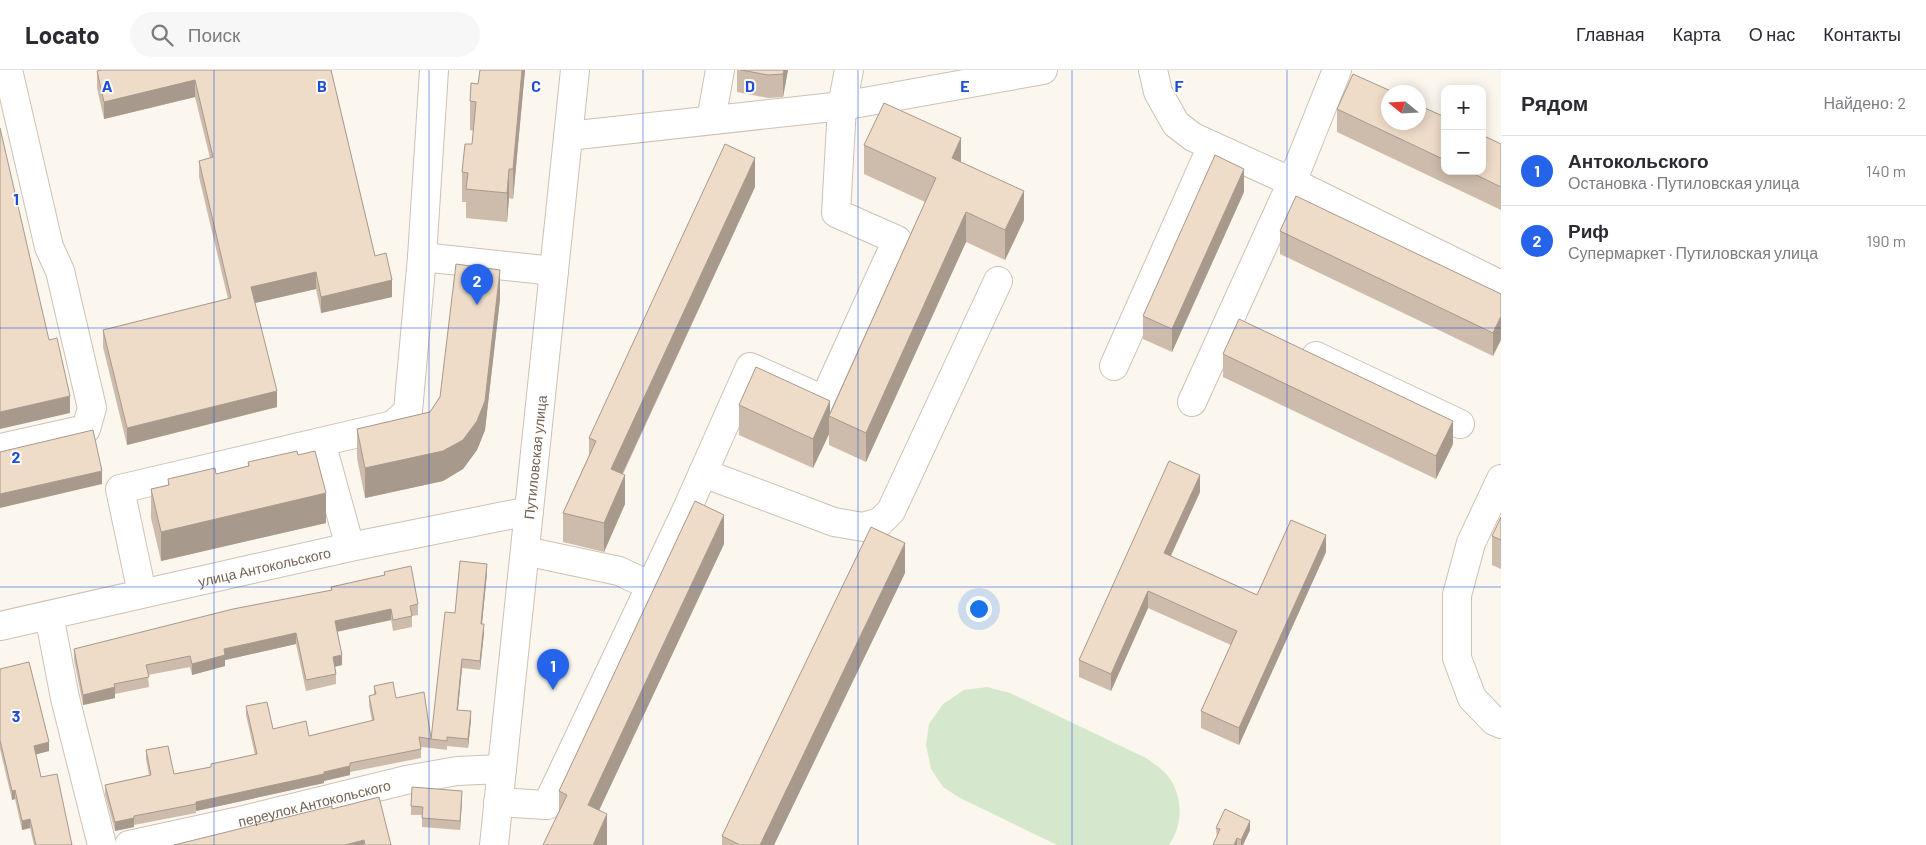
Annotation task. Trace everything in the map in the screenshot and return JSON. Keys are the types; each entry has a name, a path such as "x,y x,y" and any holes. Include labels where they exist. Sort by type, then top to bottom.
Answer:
{"street":[{"path":"0,448 86,429 92,408 60,271 49,246 8,70"},
{"path":"142,592 120,489 393,425 408,411 422,257 434,70"},
{"name":"Путиловская улица","path":"494,845 574,70"},
{"path":"711,120 720,70"},
{"path":"498,802 547,805 651,586 750,366 824,400 897,240 836,213 842,106 850,70"},
{"path":"568,136 842,106 1003,74 1043,70"},
{"path":"1153,70 1158,92 1176,124 1194,138 1292,182 1501,285"},
{"path":"1192,402 1292,182 1337,70"},
{"path":"1114,366 1212,146"},
{"path":"422,257 554,271"},
{"path":"703,473 834,522 863,527 880,522 891,511 998,281"},
{"path":"1231,316 1257,328"},
{"path":"1292,345 1460,424"},
{"path":"321,442 350,546"},
{"path":"1501,479 1471,543 1457,595 1457,631 1458,658 1472,698 1494,721 1501,724"},
{"name":"улица Антокольского","path":"0,626 142,592 350,546 529,511"},
{"path":"525,551 619,571 651,586"},
{"path":"50,615 65,698 102,845"},
{"name":"переулок Антокольского","path":"129,845 234,822 406,780 458,772 502,769"}],"green space":[{"path":"987,687 1010,693 1146,758 1160,768 1169,777 1178,796 1178,827 1169,845 1057,845 960,798 943,787 931,769 926,745 929,724 943,704 964,690"}],"building":[{"path":"331,70 375,256 386,253 392,280 321,297 316,272 251,287 277,391 127,428 103,330 231,298 199,161 213,157 195,80 104,102 97,71"},
{"path":"480,70 522,70 513,169 509,169 507,193 466,189 468,173 462,172 465,144 472,144 476,102 470,101 471,83 478,84"},
{"path":"741,70 784,70 783,74 768,75"},
{"path":"1353,74 1381,87 1381,130 1337,109"},
{"path":"884,103 961,138 952,158 1024,191 1005,230 966,212 866,433 829,416 936,178 864,145"},
{"path":"1426,109 1441,115 1441,158 1381,130 1426,130"},
{"path":"0,128 49,340 57,338 70,396 0,412"},
{"path":"1486,137 1501,144 1501,187 1476,175 1486,175"},
{"path":"725,144 755,158 611,469 625,475 604,523 563,513 596,441 589,438"},
{"path":"1215,155 1244,169 1172,329 1143,316"},
{"path":"1296,196 1501,294 1501,316 1493,333 1280,231"},
{"path":"456,264 500,270 485,401 477,421 463,440 443,451 365,468 357,429 430,412 440,397"},
{"path":"1239,319 1453,421 1436,456 1223,354"},
{"path":"756,367 830,401 813,439 739,405"},
{"path":"93,430 102,471 0,494 0,452"},
{"path":"297,451 298,455 315,451 326,493 161,532 151,489 169,485 168,479 215,468 216,474 249,466 248,462"},
{"path":"1169,461 1200,475 1164,553 1257,595 1291,520 1326,535 1239,728 1201,711 1237,631 1148,591 1111,674 1079,660"},
{"path":"695,501 724,515 588,805 607,814 593,845 543,845 567,795 559,791"},
{"path":"1501,517 1501,540 1492,536"},
{"path":"871,527 905,543 760,845 740,845 722,836"},
{"path":"460,561 487,564 481,624 484,624 480,661 462,659 457,710 471,711 468,739 447,737 447,741 431,739 445,612 455,613"},
{"path":"411,566 418,604 410,606 412,616 393,620 391,609 335,621 342,655 333,657 336,674 306,680 296,633 224,649 225,655 192,664 190,656 146,665 149,677 114,684 115,687 83,695 74,649 233,609 332,590 331,587 385,575 384,572"},
{"path":"29,662 49,742 34,746 41,777 57,774 72,845 36,845 30,819 22,821 15,790 12,791 0,740 0,669"},
{"path":"393,682 396,698 424,692 431,739 419,737 421,749 350,763 350,766 324,772 324,774 196,802 196,804 134,816 134,818 115,822 105,785 151,775 146,750 168,746 174,774 211,767 211,764 257,754 246,706 267,702 273,729 306,721 309,736 374,720 369,696 376,694 374,686"},
{"path":"412,787 462,791 460,821 422,818 423,807 411,806"},
{"path":"379,797 391,845 365,845 364,840 345,845 174,845 332,806 332,809"},
{"path":"1225,809 1250,821 1241,840 1237,838 1234,845 1213,845 1220,829 1216,828"}],"place":[{"name":"Риф","path":"477,305"},
{"name":"Антокольского","path":"553,690"}]}
